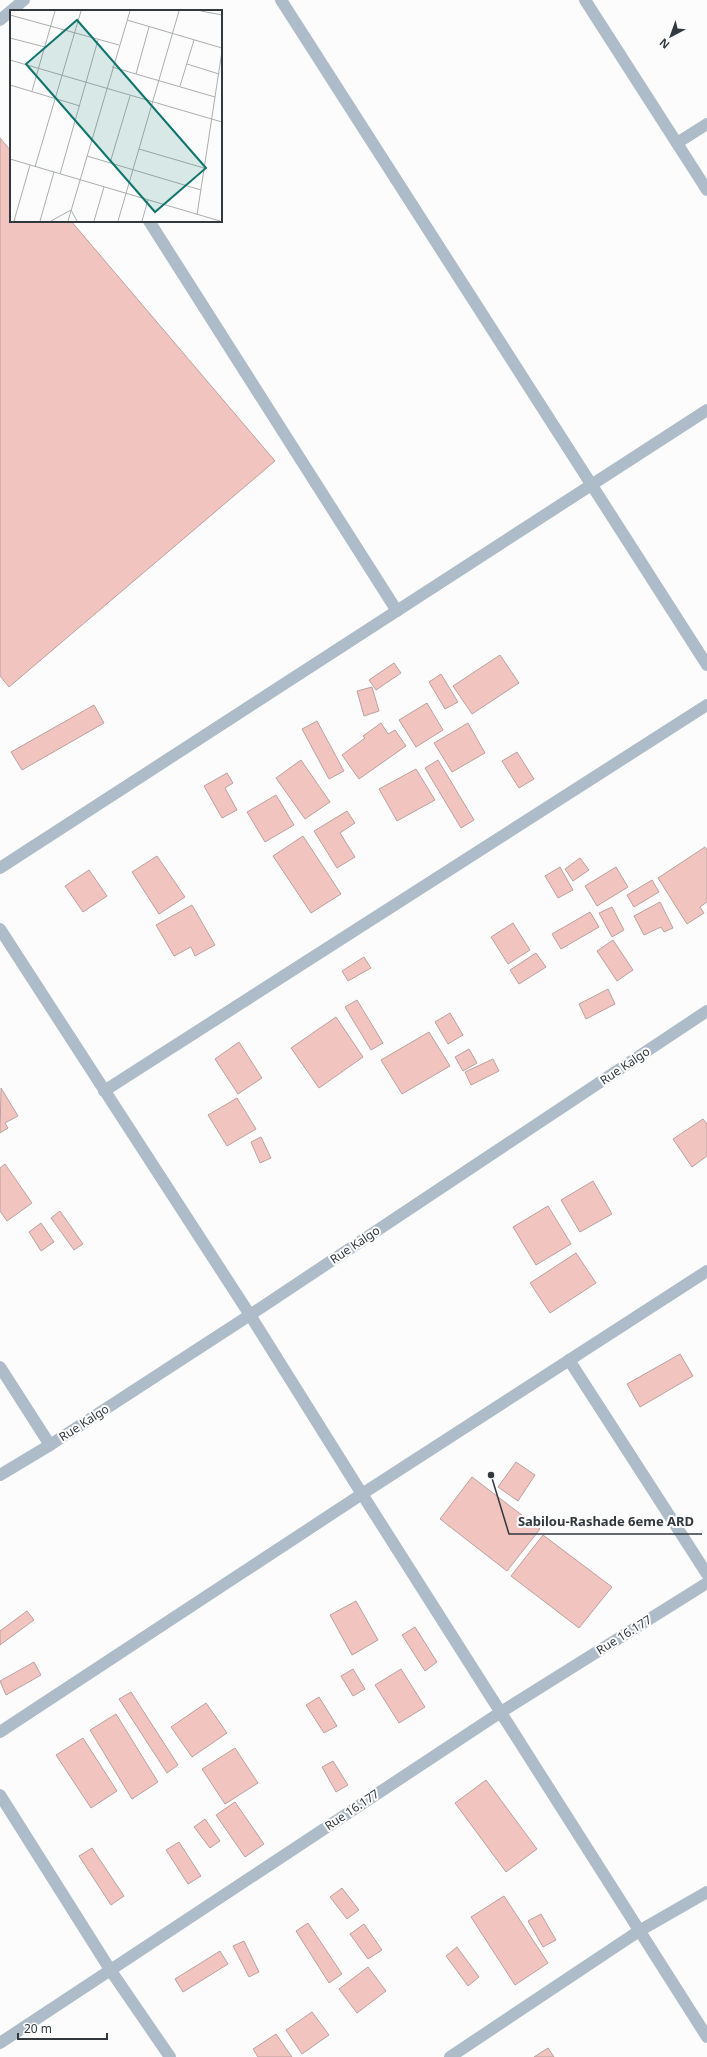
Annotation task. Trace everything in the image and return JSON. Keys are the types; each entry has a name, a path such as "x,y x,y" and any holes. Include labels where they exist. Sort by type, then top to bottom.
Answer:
{"street":[{"path":"14,10 24,0"},
{"path":"281,0 707,665"},
{"path":"585,0 707,190"},
{"path":"0,20 10,13"},
{"path":"677,143 707,124"},
{"path":"150,222 397,611"},
{"path":"0,868 707,410"},
{"path":"104,1091 707,705"},
{"path":"0,929 250,1315 707,2037"},
{"name":"Rue Kalgo","path":"0,1475 50,1445 250,1315 707,1011"},
{"path":"0,1732 362,1494 707,1271"},
{"path":"569,1360 707,1574"},
{"path":"0,1367 50,1445"},
{"name":"Rue 16.177","path":"0,2043 111,1971 500,1712 707,1583"},
{"path":"0,1795 111,1971 170,2057"},
{"path":"450,2057 639,1931 707,1892"}],"building":[{"path":"0,138 10,150 10,222 72,222 275,461 9,687 0,676"},
{"path":"500,655 519,683 472,714 453,686"},
{"path":"394,663 401,673 376,690 369,680"},
{"path":"441,674 458,702 445,709 429,682"},
{"path":"372,687 379,711 364,716 357,691"},
{"path":"427,703 443,730 416,747 399,720"},
{"path":"94,705 104,723 22,770 11,752"},
{"path":"317,721 344,771 329,779 302,729"},
{"path":"381,723 388,734 395,730 406,746 359,779 342,755 365,738 363,736"},
{"path":"468,723 485,753 452,772 434,743"},
{"path":"517,752 534,779 519,788 502,761"},
{"path":"301,760 330,802 305,819 276,778"},
{"path":"438,760 474,820 461,828 425,768"},
{"path":"416,769 435,800 397,821 379,789"},
{"path":"227,773 233,783 225,788 237,810 222,818 204,786"},
{"path":"276,795 294,825 265,842 247,812"},
{"path":"347,811 355,823 340,833 355,857 337,868 314,831"},
{"path":"303,836 341,894 311,913 273,856"},
{"path":"705,847 707,850 707,902 700,907 704,913 687,924 658,878"},
{"path":"157,856 185,897 159,914 132,872"},
{"path":"580,858 589,870 573,881 565,869"},
{"path":"560,867 573,890 558,898 545,876"},
{"path":"616,867 628,887 597,906 585,886"},
{"path":"89,870 107,896 83,912 65,886"},
{"path":"652,880 659,892 634,907 627,895"},
{"path":"660,902 673,928 664,932 661,927 644,935 634,916"},
{"path":"192,905 215,945 195,956 191,947 174,956 156,925"},
{"path":"612,907 624,930 612,937 599,913"},
{"path":"590,912 599,927 561,949 552,934"},
{"path":"513,923 530,950 508,964 491,937"},
{"path":"613,940 633,970 617,981 597,951"},
{"path":"536,953 546,967 519,984 510,970"},
{"path":"364,957 371,968 348,981 342,971"},
{"path":"608,989 615,1004 586,1019 579,1004"},
{"path":"357,1000 383,1043 371,1050 345,1007"},
{"path":"450,1013 463,1035 448,1044 435,1022"},
{"path":"336,1017 363,1057 319,1088 291,1048"},
{"path":"429,1032 450,1066 402,1094 381,1060"},
{"path":"239,1042 262,1078 238,1094 215,1059"},
{"path":"469,1049 477,1063 463,1071 455,1057"},
{"path":"493,1059 499,1071 471,1085 465,1072"},
{"path":"1,1088 18,1116 5,1123 8,1128 0,1133"},
{"path":"237,1098 256,1129 227,1146 208,1115"},
{"path":"703,1119 707,1124 707,1156 692,1167 673,1139"},
{"path":"261,1137 271,1158 260,1163 251,1142"},
{"path":"5,1164 32,1203 7,1221 0,1211 0,1168"},
{"path":"593,1181 612,1214 580,1232 561,1200"},
{"path":"548,1206 571,1244 536,1265 513,1227"},
{"path":"60,1211 83,1244 74,1250 51,1218"},
{"path":"41,1223 54,1242 41,1251 29,1232"},
{"path":"576,1253 596,1283 550,1313 530,1283"},
{"path":"680,1354 693,1376 640,1407 627,1384"},
{"path":"516,1462 535,1475 518,1501 498,1487"},
{"path":"472,1477 540,1529 507,1571 440,1519"},
{"path":"543,1535 612,1587 579,1628 511,1576"},
{"path":"356,1601 378,1640 352,1655 330,1615"},
{"path":"27,1611 34,1620 0,1645 0,1631"},
{"path":"415,1627 437,1662 425,1671 402,1635"},
{"path":"34,1662 41,1675 6,1695 0,1681"},
{"path":"353,1669 365,1689 353,1696 341,1676"},
{"path":"401,1669 425,1707 399,1723 375,1685"},
{"path":"131,1692 178,1765 167,1773 119,1699"},
{"path":"319,1697 337,1726 324,1733 306,1705"},
{"path":"206,1703 227,1733 192,1757 171,1727"},
{"path":"116,1714 158,1782 132,1799 90,1730"},
{"path":"83,1738 117,1791 91,1808 56,1755"},
{"path":"235,1748 258,1783 225,1804 202,1769"},
{"path":"333,1761 348,1785 336,1792 322,1767"},
{"path":"486,1780 537,1849 506,1872 455,1803"},
{"path":"235,1802 264,1844 245,1857 216,1815"},
{"path":"205,1819 220,1841 210,1848 194,1827"},
{"path":"179,1842 201,1876 188,1884 166,1850"},
{"path":"92,1848 124,1896 111,1905 79,1856"},
{"path":"342,1888 359,1910 347,1919 330,1897"},
{"path":"504,1896 548,1963 515,1985 471,1917"},
{"path":"541,1914 556,1940 543,1947 528,1921"},
{"path":"308,1923 342,1974 329,1983 296,1931"},
{"path":"364,1924 382,1950 368,1959 350,1934"},
{"path":"244,1941 259,1972 249,1977 233,1946"},
{"path":"457,1947 479,1977 468,1986 446,1956"},
{"path":"220,1951 228,1964 183,1992 175,1979"},
{"path":"368,1967 386,1991 357,2013 339,1989"},
{"path":"312,2012 329,2035 302,2054 286,2030"},
{"path":"276,2034 292,2057 258,2057 253,2049"},
{"path":"548,2048 554,2057 534,2057"}],"place":[{"name":"Sabilou-Rashade 6eme ARD","path":"491,1475"}]}
